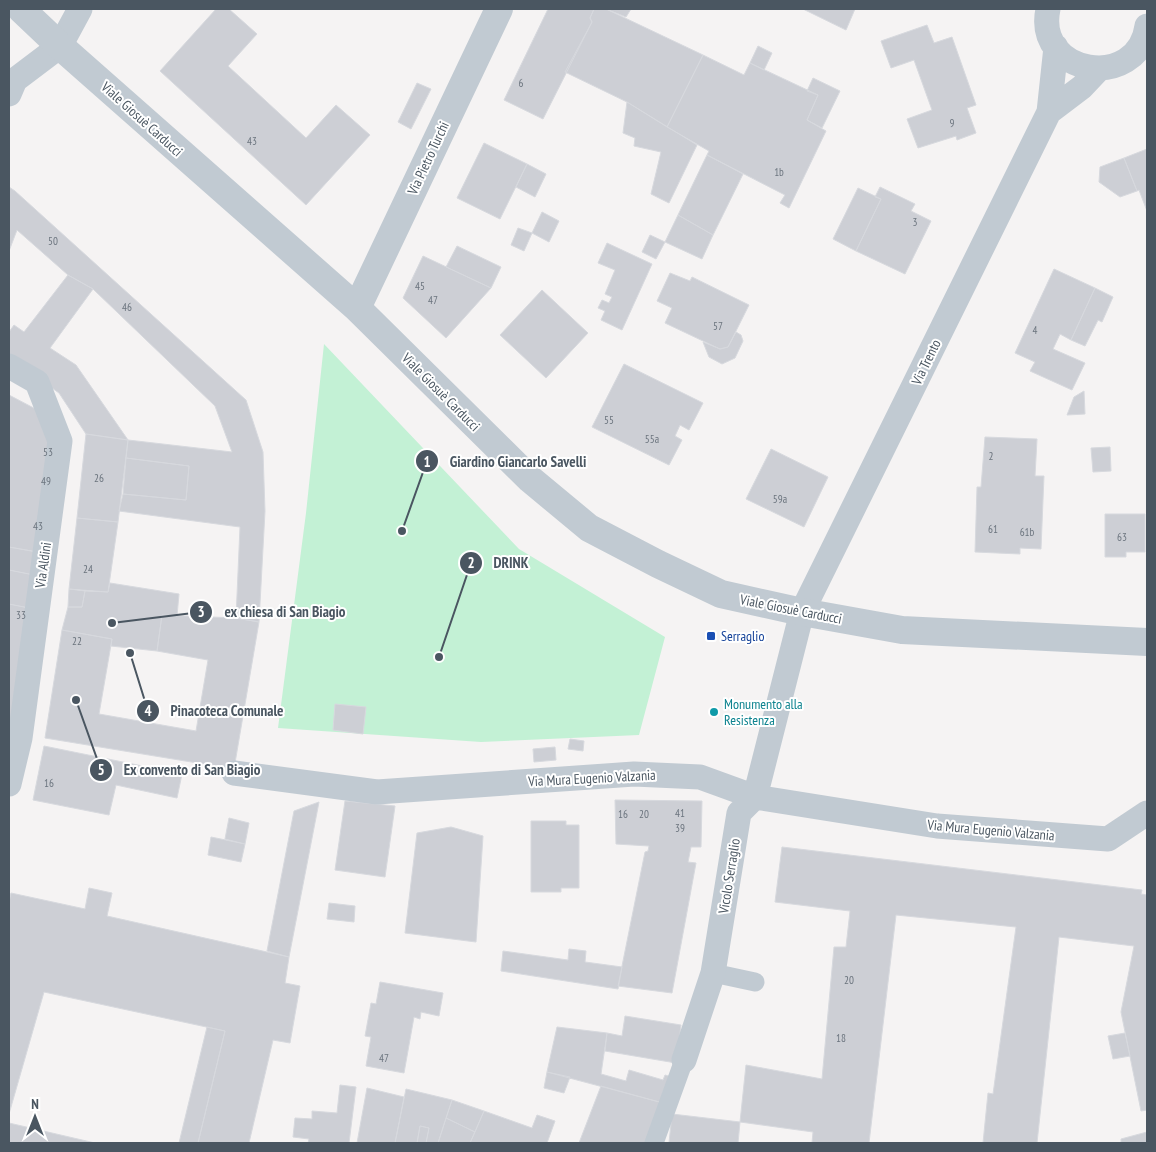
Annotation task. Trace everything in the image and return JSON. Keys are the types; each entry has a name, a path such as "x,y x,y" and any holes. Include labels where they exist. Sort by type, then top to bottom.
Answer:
{"street":[{"name":"Viale Giosuè Carducci","path":"21,9 60,46 357,308 530,479 589,528 721,594 802,612 902,630 1147,642"},
{"path":"9,94 15,80 60,46 80,9"},
{"name":"Via Pietro Turchi","path":"357,308 499,9"},
{"path":"1034,9 1051,29 1068,59 1082,67 1099,69 1136,61 1138,49 1146,34 1147,26"},
{"path":"1049,112 1051,29"},
{"path":"1049,112 1082,87 1099,69"},
{"name":"Via Trento","path":"802,612 1049,112"},
{"name":"Via Aldini","path":"9,366 37,382 60,441 20,738 9,784"},
{"name":"Vicolo Serraglio","path":"654,1143 713,973 739,813 755,798 802,612"},
{"name":"Via Mura Eugenio Valzania","path":"234,773 377,792 634,774 700,777 755,798 937,826 1108,839 1147,813"},
{"path":"713,973 755,982"}],"green space":[{"path":"324,344 519,549 665,637 639,735 481,742 278,728 306,513"}],"building":[{"path":"216,9 229,9 257,34 228,66 306,138 336,105 370,135 306,205 160,71"},
{"path":"548,9 594,9 590,18 592,22 543,119 504,100"},
{"path":"594,9 606,9 703,55 667,127 627,102 565,72 592,22 590,18"},
{"path":"606,9 631,9 626,17"},
{"path":"803,9 855,9 846,30"},
{"path":"927,25 934,43 952,37 976,105 967,108 976,133 957,140 956,136 918,148 907,119 932,110 914,60 891,68 881,41"},
{"path":"758,46 772,53 764,70 750,63"},
{"path":"703,55 744,75 750,63 818,95 807,120 826,131 789,208 780,203 785,195 707,155 709,151 667,127"},
{"path":"813,78 840,91 822,128 807,120 818,95 807,91"},
{"path":"417,83 431,89 411,129 398,122"},
{"path":"627,102 697,145 669,203 651,194 661,152 634,146 635,138 623,133"},
{"path":"484,143 527,164 500,219 457,198"},
{"path":"1147,149 1147,211 1124,158"},
{"path":"707,155 743,174 713,235 678,215"},
{"path":"1124,158 1137,191 1120,197 1099,182 1100,167"},
{"path":"527,164 546,174 535,197 516,187"},
{"path":"9,187 246,400 263,452 265,511 259,622 236,618 240,527 119,511 123,494 186,500 189,466 126,458 128,440 232,452 215,406 93,289 68,275 17,230 9,251"},
{"path":"880,187 915,204 911,211 931,221 905,274 856,251 881,199 875,197"},
{"path":"858,188 881,199 856,251 833,239"},
{"path":"542,212 559,221 549,242 532,233"},
{"path":"678,215 713,235 702,259 665,242"},
{"path":"518,228 532,233 524,251 511,245"},
{"path":"650,235 665,242 656,259 642,252"},
{"path":"607,243 652,264 622,330 601,320 605,311 598,308 602,300 609,303 612,297 605,294 615,270 598,263"},
{"path":"457,246 501,267 491,288 446,267"},
{"path":"423,256 491,288 446,338 403,298"},
{"path":"1054,269 1095,288 1071,340 1060,334 1053,349 1085,363 1072,390 1030,371 1035,362 1015,353"},
{"path":"670,273 690,281 692,277 749,305 728,347 720,349 665,323 672,308 657,301"},
{"path":"68,275 93,289 50,348 76,365 128,440 86,434 59,393 9,357 9,332 14,325 24,332"},
{"path":"1095,288 1113,297 1102,322 1098,320 1085,346 1071,340"},
{"path":"542,290 588,333 546,378 500,335"},
{"path":"736,332 741,335 743,341 735,358 722,364 709,357 703,342 720,349 728,347"},
{"path":"624,364 703,403 689,430 680,425 675,436 682,440 669,465 592,427"},
{"path":"1084,391 1085,414 1067,415 1074,397"},
{"path":"9,395 47,415 61,446 43,553 9,547"},
{"path":"86,434 128,440 118,522 77,518"},
{"path":"985,437 1037,439 1035,476 1044,476 1041,549 1020,548 1020,554 975,552 977,487 981,487"},
{"path":"1110,447 1111,471 1093,472 1091,448"},
{"path":"771,449 828,477 804,527 746,499"},
{"path":"126,458 189,466 186,500 123,494"},
{"path":"1105,514 1145,514 1145,552 1126,552 1126,557 1105,557"},
{"path":"77,518 118,522 108,592 69,589"},
{"path":"9,547 43,553 39,576 9,570"},
{"path":"9,570 39,576 34,609 9,604"},
{"path":"110,583 179,594 177,616 162,615 157,651 111,646 112,639 62,630 68,607 82,607 85,591 108,592"},
{"path":"69,589 85,591 82,607 68,607"},
{"path":"9,604 34,609 9,729"},
{"path":"162,615 236,618 259,622 234,769 45,738 62,630 112,639 99,714 196,731 208,660 157,651"},
{"path":"335,704 366,707 363,734 333,730"},
{"path":"570,739 584,741 583,751 568,749"},
{"path":"44,746 182,774 177,798 116,785 109,815 33,800"},
{"path":"555,747 556,760 534,762 533,749"},
{"path":"615,800 702,801 701,847 691,847 688,862 696,863 672,993 618,986 645,852 648,851 649,846 616,844"},
{"path":"345,801 395,806 385,877 335,870"},
{"path":"319,802 289,957 267,951 294,811"},
{"path":"229,818 249,823 245,844 225,839"},
{"path":"531,821 566,821 566,825 579,825 579,888 561,888 561,892 531,892"},
{"path":"451,827 483,836 476,942 405,933 417,833"},
{"path":"211,837 245,844 241,862 208,855"},
{"path":"782,847 1142,890 1141,894 1147,895 1147,1110 1141,1111 1121,1012 1134,946 1059,937 1037,1143 983,1143 988,1093 993,1094 1016,927 896,915 869,1143 812,1143 813,1132 740,1122 746,1065 822,1079 834,947 846,947 850,911 775,902"},
{"path":"89,888 112,893 107,916 289,957 285,983 300,986 290,1043 273,1040 249,1143 198,1143 225,1031 44,992 9,1114 9,902 11,893 85,909"},
{"path":"329,903 355,906 354,922 327,919"},
{"path":"569,949 586,951 585,962 622,967 618,989 501,971 503,951 568,960"},
{"path":"380,982 443,993 439,1016 421,1012 420,1019 414,1017 404,1073 366,1066 371,1037 365,1036 371,1003 376,1004"},
{"path":"625,1016 681,1025 676,1063 605,1051 607,1033 622,1036"},
{"path":"207,1027 225,1031 198,1143 179,1143"},
{"path":"557,1027 607,1033 601,1074 626,1081 629,1070 663,1080 665,1075 672,1077 663,1103 547,1072"},
{"path":"1125,1033 1130,1056 1113,1059 1108,1036"},
{"path":"547,1072 570,1077 564,1093 544,1088"},
{"path":"340,1085 356,1087 349,1143 308,1143 309,1139 293,1137 295,1118 312,1119 312,1111 337,1113"},
{"path":"601,1086 663,1103 649,1143 579,1143"},
{"path":"367,1088 404,1097 395,1143 357,1143"},
{"path":"406,1089 452,1100 438,1143 426,1143 429,1128 420,1126 417,1143 395,1143"},
{"path":"452,1100 484,1111 475,1132 446,1118"},
{"path":"484,1111 532,1128 537,1115 555,1121 547,1143 470,1143"},
{"path":"672,1114 740,1122 738,1143 669,1143"},
{"path":"446,1118 475,1132 470,1143 438,1143"},
{"path":"9,1123 95,1143 9,1143"},
{"path":"420,1126 429,1128 426,1143 417,1143"},
{"path":"1147,1132 1147,1143 1121,1143 1121,1139"}],"place":[{"name":"Giardino Giancarlo Savelli","path":"402,531"},
{"name":"ex chiesa di San Biagio","path":"112,623"},
{"name":"Serraglio","path":"711,636"},
{"name":"Pinacoteca Comunale","path":"130,653"},
{"name":"DRINK","path":"439,657"},
{"name":"Ex convento di San Biagio","path":"76,700"},
{"name":"Monumento alla Resistenza","path":"714,712"}]}
